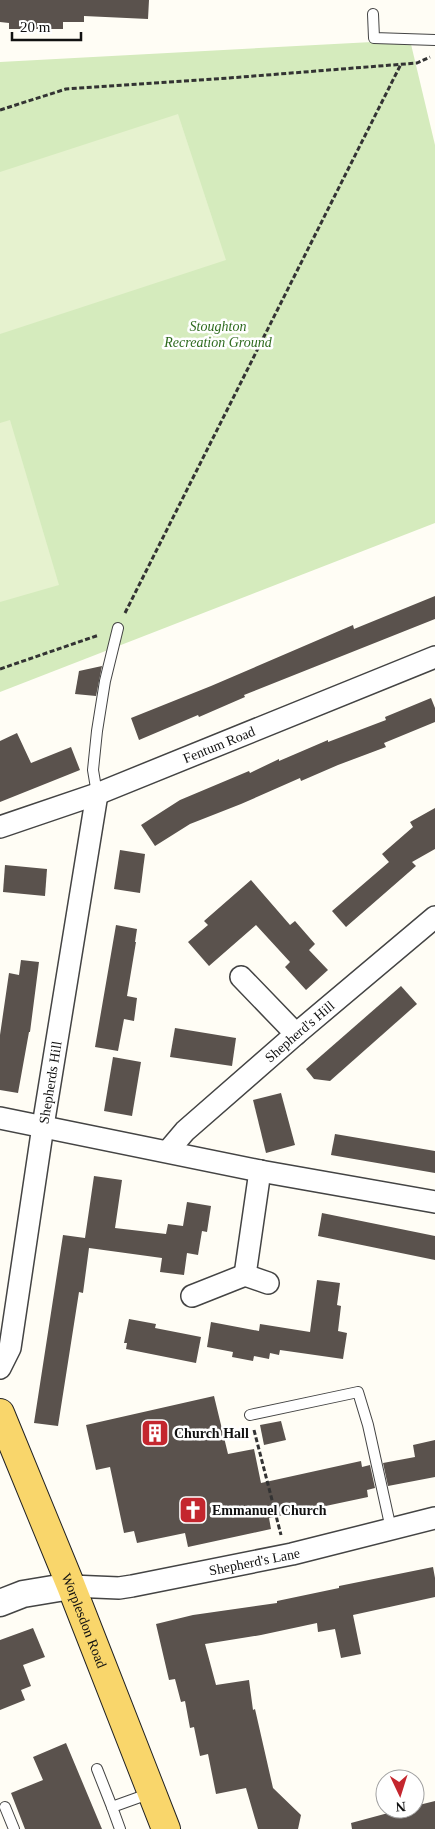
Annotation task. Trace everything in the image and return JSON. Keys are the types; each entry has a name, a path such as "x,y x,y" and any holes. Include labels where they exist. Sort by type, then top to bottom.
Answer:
{"main road":[{"name":"Worplesdon Road","path":"0,1414 71,1586 166,1829"}],"street":[{"name":"Fentum Road","path":"0,826 97,794 435,657"},
{"name":"Shepherds Hill","path":"0,1368 10,1348 43,1126 97,794"},
{"name":"Shepherd's Hill","path":"168,1152 185,1131 296,1034 435,917"},
{"path":"241,977 296,1034"},
{"path":"0,1118 260,1171 435,1202"},
{"path":"245,1275 260,1171"},
{"path":"192,1296 245,1275 268,1283"},
{"name":"Shepherd's Lane","path":"71,1586 120,1588 132,1586 286,1555 435,1518"},
{"path":"0,1603 23,1594 71,1586"}],"lane":[{"path":"373,14 374,38 435,40"},
{"path":"97,794 93,770 97,731 104,681 118,628"},
{"path":"250,1415 358,1392 368,1425 391,1529"},
{"path":"97,1769 120,1829"},
{"path":"112,1807 152,1792"},
{"path":"5,1807 14,1829"}],"path":[{"path":"0,110 66,89 417,63 435,55"},
{"path":"0,669 118,628 400,64"},
{"path":"250,1415 286,1555"}],"green space":[{"name":"Stoughton Recreation Ground","path":"410,40 435,145 435,523 0,692 0,62"},
{"path":"178,114 226,260 0,334 0,172"},
{"path":"10,420 59,585 0,602 0,423"}],"building":[{"path":"0,0 149,0 148,19 84,16 84,22 63,22 63,29 9,29 9,23 0,22"},
{"path":"435,596 435,619 244,695 245,697 199,717 198,715 139,740 131,718 353,625 354,629"},
{"path":"102,666 96,696 75,694 79,671"},
{"path":"431,698 435,708 435,722 384,743 386,747 301,781 300,778 190,824 155,846 141,825 180,800 249,771 250,773 279,759 279,761 328,740 328,742 386,720 385,717"},
{"path":"17,733 31,763 71,747 80,770 0,802 0,741"},
{"path":"435,808 435,849 412,862 416,866 346,927 332,911 389,862 382,854 413,827 410,822"},
{"path":"120,850 145,854 140,893 114,889"},
{"path":"5,865 47,869 45,896 3,892"},
{"path":"251,880 290,925 295,921 315,944 309,950 328,970 306,990 285,967 290,962 256,925 209,966 188,942 208,925 204,921"},
{"path":"116,925 137,929 127,996 137,998 134,1021 124,1019 118,1051 95,1047"},
{"path":"21,960 39,962 30,1032 18,1093 0,1090 0,1035 9,973 19,975"},
{"path":"401,986 417,1004 330,1081 314,1079 306,1069"},
{"path":"175,1028 236,1038 232,1066 170,1057"},
{"path":"113,1057 141,1062 132,1116 104,1111"},
{"path":"281,1093 295,1145 266,1153 253,1100"},
{"path":"335,1134 435,1151 435,1173 331,1155"},
{"path":"94,1176 122,1180 115,1228 166,1234 168,1224 183,1226 187,1202 211,1206 207,1232 202,1231 198,1255 187,1253 184,1275 160,1272 162,1258 89,1248 83,1293 79,1292 58,1426 34,1423 63,1235 85,1238"},
{"path":"322,1213 435,1236 435,1260 318,1236"},
{"path":"317,1280 340,1283 337,1305 341,1306 338,1331 347,1333 343,1359 280,1350 279,1355 270,1353 269,1359 254,1356 253,1361 232,1357 233,1352 207,1347 211,1322 259,1331 260,1324 310,1332"},
{"path":"129,1319 156,1324 155,1328 201,1337 196,1363 126,1349 127,1343 124,1343"},
{"path":"214,1396 228,1454 254,1449 261,1483 361,1461 362,1467 370,1465 375,1488 367,1490 368,1497 269,1518 271,1529 188,1547 185,1533 137,1543 134,1531 124,1533 110,1467 96,1470 86,1425"},
{"path":"281,1421 286,1440 264,1445 260,1425"},
{"path":"435,1440 435,1477 388,1486 383,1463 415,1457 413,1445"},
{"path":"433,1567 435,1597 353,1615 361,1654 341,1658 335,1629 318,1632 317,1623 205,1644 216,1685 249,1680 253,1710 255,1709 273,1788 301,1815 298,1829 258,1829 246,1788 216,1794 208,1754 200,1756 194,1727 190,1728 185,1701 181,1702 175,1679 169,1680 156,1624 193,1615 277,1603 277,1601 339,1588 339,1586"},
{"path":"33,1628 45,1657 23,1665 31,1686 21,1690 25,1700 0,1710 0,1640"},
{"path":"66,1743 102,1829 25,1829 11,1793 43,1780 33,1757"},
{"path":"435,1801 435,1829 352,1829 351,1823 375,1817 375,1819 425,1819 425,1804"}],"place":[{"name":"Church Hall","path":"155,1433"},
{"name":"Emmanuel Church","path":"193,1510"}]}
